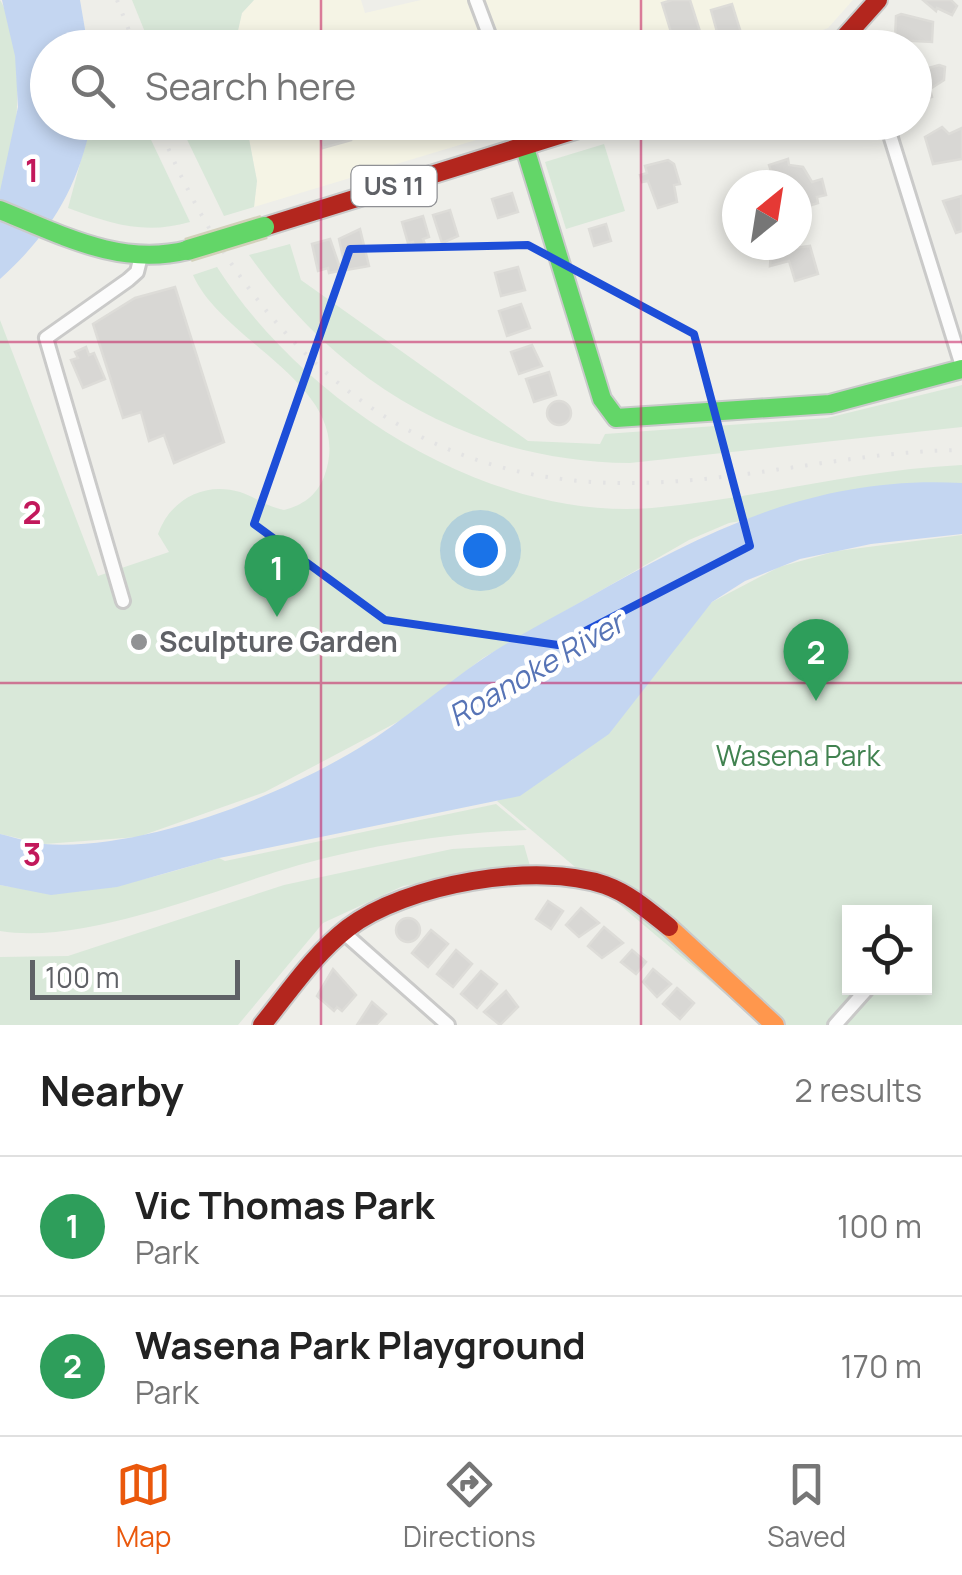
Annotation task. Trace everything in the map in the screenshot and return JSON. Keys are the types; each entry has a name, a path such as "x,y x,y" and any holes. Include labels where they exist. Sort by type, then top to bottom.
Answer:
{"street":[{"path":"476,0 487,30"},
{"path":"857,30 878,0"},
{"path":"522,140 610,415 624,421 830,404 962,368 892,140"},
{"name":"US 11","path":"0,210 96,246 141,256 188,250 541,140"},
{"path":"123,601 46,338 128,280 137,272 141,256"},
{"path":"262,1025 343,932 392,907 502,878 578,879 632,898 775,1025"},
{"path":"343,932 448,1025"},
{"path":"835,1025 862,995"}],"highlighted area":[{"path":"528,245 694,334 750,546 558,645 385,620 254,524 350,249"}],"shaded area":[{"path":"254,0 361,0 365,13 421,0 853,0 823,30 238,30 242,13"},
{"path":"249,140 476,140 254,207 257,181"}],"green space":[{"path":"0,0 13,40 17,94 13,149 0,191"},
{"path":"132,0 254,0 242,13 238,30 144,30"},
{"path":"86,140 151,140 190,222 143,228 68,208"},
{"path":"187,140 249,140 257,181 254,207 224,216"},
{"path":"604,144 625,211 566,229 545,162"},
{"path":"290,244 301,280 528,441 600,444 605,434 827,418 962,385 962,427 630,463 571,459 515,448 463,431 414,407 325,342 285,301 249,255"},
{"path":"217,267 254,317 298,363 349,406 404,443 464,473 526,495 589,507 652,508 962,465 962,483 729,523 689,540 483,658 405,718 265,792 138,837 44,844 0,834 0,320 98,576 169,552 158,534 163,522 180,503 201,491 227,489 284,510 308,499 324,477 329,445 322,417 282,368 209,300 193,275"},
{"name":"Wasena Park","path":"962,535 962,1025 762,1025 497,801 572,760 712,602 779,567 837,551"},
{"path":"496,804 527,830 441,837 355,851 110,923 34,933 0,931 0,885 59,891 111,886 219,858 225,861"},
{"path":"524,845 530,866 403,886 323,923 238,1025 0,1025 0,957 68,956 284,885 452,849"}],"water":[{"path":"2,0 80,0 85,30 30,30 30,140 87,140 85,147 70,189 47,227 0,279 0,191 18,107 15,56"},
{"name":"Roanoke River","path":"962,483 962,534 871,544 800,559 745,581 712,602 609,734 520,796 219,858 117,887 51,895 0,885 0,834 44,844 123,839 165,830 249,802 359,748 519,636 720,530 811,498 859,488"}],"building":[{"path":"690,0 700,30 670,30 662,3"},
{"path":"923,0 951,0 957,6 952,15 937,8 936,11"},
{"path":"732,4 740,30 717,30 711,10"},
{"path":"896,16 933,22 932,42 932,30 895,30"},
{"path":"932,67 945,67 944,80 932,88"},
{"path":"942,127 949,134 962,128 962,159 933,164 926,140 932,140 932,133"},
{"path":"321,140 351,140 323,148"},
{"path":"788,159 789,165 805,170 771,170 769,165"},
{"path":"668,160 674,164 680,184 674,185 677,202 658,208 648,181 642,182 640,175 647,173 645,166"},
{"path":"822,179 826,195 817,197 818,203 812,205 812,182"},
{"path":"512,193 518,212 498,218 492,199"},
{"path":"961,196 962,231 956,233 943,201"},
{"path":"450,210 458,236 442,243 433,215"},
{"path":"423,216 429,237 423,239 425,244 414,247 413,242 408,243 402,222"},
{"path":"606,224 611,241 594,246 589,229"},
{"path":"360,229 369,266 346,270 339,239"},
{"path":"330,239 339,271 318,271 312,244"},
{"path":"812,253 818,274 795,281 789,261 770,266 770,260 812,260"},
{"path":"518,267 525,290 501,296 495,273"},
{"path":"175,287 224,442 174,463 164,435 149,441 141,412 123,418 93,324 135,298"},
{"path":"521,304 530,328 507,336 499,311"},
{"path":"532,345 542,366 519,374 511,352"},
{"path":"86,347 89,355 94,353 105,379 83,388 71,360 78,358 75,352"},
{"path":"549,372 556,395 534,402 526,379"},
{"path":"559,401 568,404 568,422 559,425 550,422 547,413 550,404"},
{"path":"548,901 563,911 551,929 536,919"},
{"path":"581,908 599,923 579,937 566,925"},
{"path":"408,918 420,930 408,942 396,930"},
{"path":"604,927 623,943 602,958 588,946"},
{"path":"431,930 448,944 428,967 412,953"},
{"path":"456,950 472,964 453,987 437,974"},
{"path":"632,950 646,962 636,974 621,962"},
{"path":"333,969 356,995 342,1011 337,1007 334,1011 317,996"},
{"path":"653,969 671,984 657,997 643,982"},
{"path":"481,971 497,984 477,1008 461,994"},
{"path":"677,988 694,1003 680,1019 663,1004"},
{"path":"506,991 518,1007 500,1025 484,1012"},
{"path":"372,1002 386,1014 376,1025 357,1025"}],"railway":[{"path":"117,0 129,30"},
{"path":"165,140 192,197 233,266 281,328 336,381 398,424 468,457 545,477 630,483 713,478 879,456 962,450"}],"traffic: fast":[{"path":"523,140 602,399 616,418 830,404 962,369"},
{"path":"0,210 69,238 115,251 163,254 188,250"},
{"path":"188,250 264,227"}],"traffic: slow":[{"path":"669,927 775,1025"}],"traffic: jam":[{"path":"851,30 878,0"},
{"path":"264,227 543,140"},
{"path":"262,1025 313,961 348,928 403,899 436,889 509,876 577,878 623,893 669,927"}],"place":[{"name":"Vic Thomas Park","path":"277,617"},
{"name":"Sculpture Garden","path":"139,642"},
{"name":"Wasena Park Playground","path":"816,701"}]}
